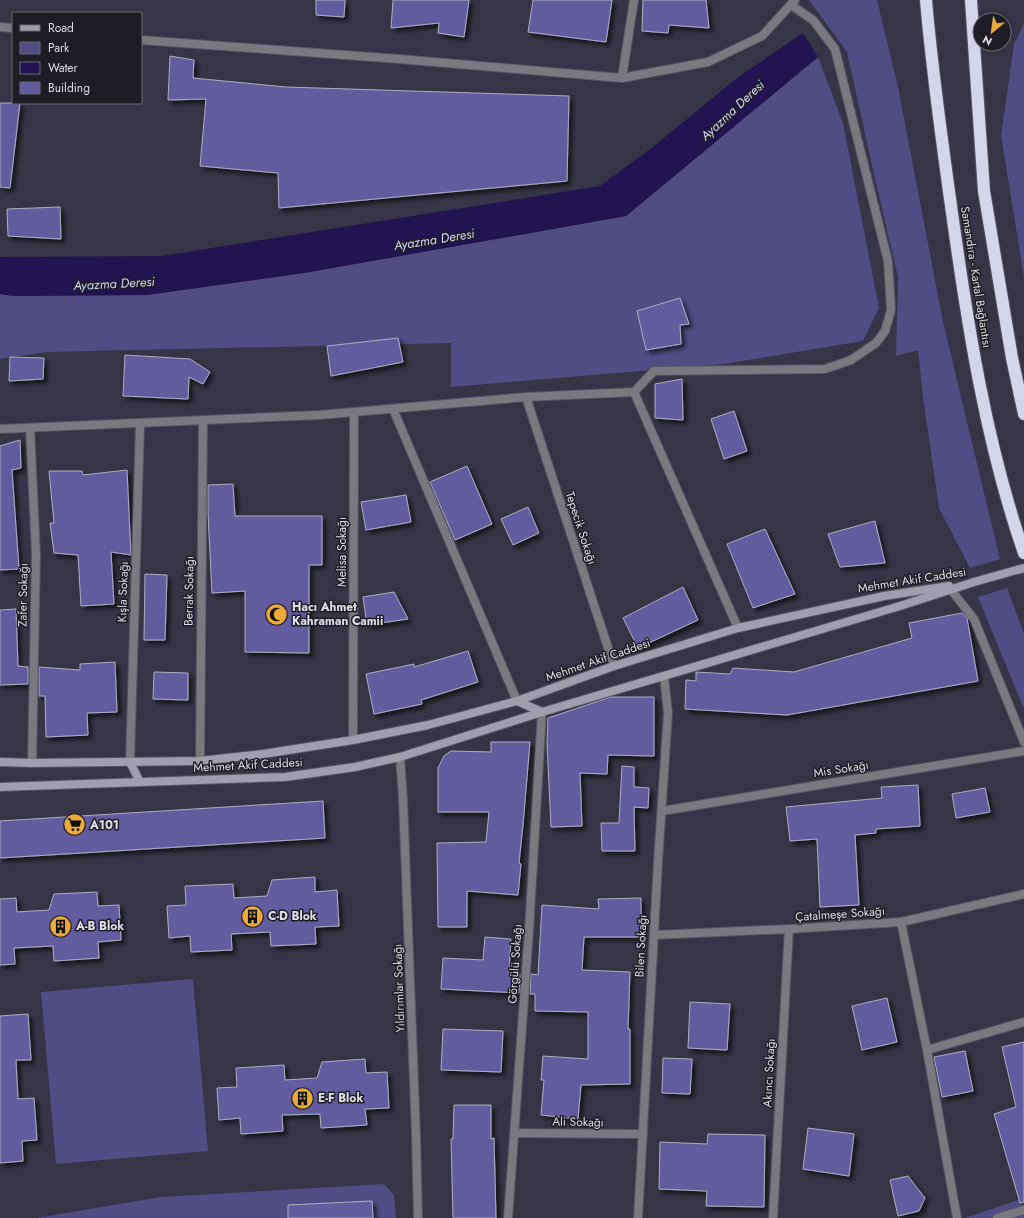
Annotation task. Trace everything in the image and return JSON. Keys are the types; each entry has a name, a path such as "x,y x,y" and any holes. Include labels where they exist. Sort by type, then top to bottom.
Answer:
{"highway":[{"name":"Samandıra - Kartal Bağlantısı","path":"926,0 932,66 965,304 986,414 1013,521 1024,553"},
{"name":"Samandıra - Kartal Bağlantısı","path":"971,0 984,191 1012,358 1024,414"}],"main road":[{"path":"974,582 1024,568"},
{"name":"Mehmet Akif Caddesi","path":"0,762 200,761 263,754 353,740 428,726 517,701 614,666 738,628 884,596 974,582"},
{"name":"Mehmet Akif Caddesi","path":"0,787 285,777 354,768 400,757 542,712 900,606 974,582"},
{"path":"517,701 542,712"},
{"path":"130,762 140,782"}],"street":[{"path":"622,78 634,0"},
{"path":"0,429 319,416 526,397 634,392 654,371 826,369 850,360 870,348 885,331 891,310 888,261 835,49 813,20 793,2 762,36 708,62 622,78 398,59 142,40"},
{"path":"0,27 12,28"},
{"path":"634,392 738,628"},
{"name":"Tepecik Sokağı","path":"526,397 614,666"},
{"path":"393,409 517,701"},
{"name":"Melisa Sokağı","path":"353,740 354,412"},
{"name":"Berrak Sokağı","path":"200,761 203,421"},
{"name":"Kışla Sokağı","path":"130,762 140,424"},
{"name":"Zafer Sokağı","path":"30,428 36,554 32,763"},
{"path":"951,590 974,619 1024,742"},
{"name":"Bilen Sokağı","path":"638,1218 668,714 664,676"},
{"name":"Görgülü Sokağı","path":"508,1218 529,938 542,712"},
{"name":"Mis Sokağı","path":"662,811 1024,751"},
{"name":"Yıldırımlar Sokağı","path":"400,757 403,799 418,1218"},
{"name":"Çatalmeşe Sokağı","path":"654,935 901,922 1024,894"},
{"path":"901,922 927,1050 957,1218"},
{"name":"Akıncı Sokağı","path":"773,1218 789,929"},
{"path":"927,1050 1024,1022"},
{"name":"Ali Sokağı","path":"514,1133 643,1134"},
{"path":"997,1218 1024,1210"}],"green space":[{"path":"809,0 877,0 898,87 943,322 1000,559 970,568 939,508 923,397 918,350 896,356 898,277 847,52"},
{"path":"1024,24 1024,277 1001,136 1014,44"},
{"path":"818,57 843,123 879,308 863,341 724,364 451,387 451,343 47,352 0,359 0,294 13,296 147,295 304,273 626,216"},
{"path":"1007,588 1024,634 1024,709 978,597"},
{"path":"193,979 208,1151 56,1164 41,992"},
{"path":"384,1184 394,1195 396,1218 37,1218 160,1197"},
{"path":"1024,1198 1024,1218 965,1218"}],"water":[{"name":"Ayazma Deresi","path":"803,33 818,57 626,216 304,273 147,295 13,296 0,294 0,257 162,256 600,186 653,147 737,78"}],"building":[{"path":"316,0 345,0 344,17 316,15"},
{"path":"393,0 469,0 464,37 438,33 439,23 391,28"},
{"path":"533,0 612,0 606,42 528,32"},
{"path":"643,0 706,0 709,28 669,25 668,33 642,31"},
{"path":"170,56 194,60 193,78 286,87 569,96 567,181 279,208 278,173 200,166 206,99 168,100"},
{"path":"0,103 20,104 10,188 0,187"},
{"path":"60,207 61,239 8,236 7,209"},
{"path":"680,298 689,324 680,325 681,344 646,350 637,311"},
{"path":"398,338 403,362 331,376 327,346"},
{"path":"125,355 190,359 210,372 203,384 189,377 188,399 123,396"},
{"path":"10,357 44,358 43,379 9,381"},
{"path":"682,379 683,420 655,418 655,384"},
{"path":"734,411 747,451 724,459 711,419"},
{"path":"20,440 21,468 12,470 19,569 0,570 0,446"},
{"path":"467,466 492,524 455,540 430,482"},
{"path":"127,470 131,555 111,552 114,604 81,606 78,555 54,553 50,523 54,523 49,471 82,471 83,475"},
{"path":"233,484 235,516 322,516 322,565 309,565 309,653 245,652 245,591 212,593 208,485"},
{"path":"406,495 411,522 366,530 361,502"},
{"path":"528,507 539,533 513,545 501,519"},
{"path":"875,521 885,563 840,567 828,534"},
{"path":"765,529 795,594 753,608 727,544"},
{"path":"145,574 167,575 165,640 144,640"},
{"path":"683,587 698,620 638,648 623,618"},
{"path":"394,592 408,619 367,625 363,597"},
{"path":"16,609 18,666 28,667 28,684 0,685 0,610"},
{"path":"962,613 967,618 978,681 787,715 685,709 686,680 696,681 696,672 730,674 733,668 794,672 912,638 909,623"},
{"path":"468,651 478,682 421,700 422,704 374,714 366,674 414,664 414,667"},
{"path":"115,662 117,712 87,713 88,735 46,737 45,696 39,696 39,667 80,670 80,664"},
{"path":"154,672 188,673 188,700 153,699"},
{"path":"611,697 654,697 654,756 608,755 607,774 580,773 582,826 551,827 547,743 548,718"},
{"path":"491,742 530,742 519,863 521,864 518,895 467,891 467,927 438,927 437,843 486,842 489,812 438,812 438,768 444,756 451,751 491,752"},
{"path":"622,766 634,767 634,787 649,788 648,808 634,807 635,851 602,851 601,823 619,823"},
{"path":"918,785 920,826 876,829 876,833 855,835 859,905 820,907 817,839 790,841 786,807 882,798 881,787"},
{"path":"985,788 990,812 956,818 952,794"},
{"path":"323,801 325,838 0,858 0,821"},
{"name":"C-D Blok","path":"315,877 315,892 337,890 339,926 315,927 316,944 271,946 270,932 231,934 232,950 191,952 190,936 169,938 167,906 186,905 185,886 233,884 234,898 267,896 272,880"},
{"name":"A-B Blok","path":"97,892 98,906 119,905 121,940 98,942 99,958 54,961 53,946 14,948 15,964 0,965 0,899 16,898 17,912 49,910 54,894"},
{"path":"641,898 641,937 584,937 582,970 630,972 628,1029 630,1029 630,1084 581,1085 578,1119 541,1115 544,1080 541,1080 543,1056 588,1059 588,1012 535,1011 535,994 530,994 531,974 538,975 542,905 599,909 598,899"},
{"path":"485,937 511,939 509,974 520,974 519,993 441,989 443,958 483,960"},
{"path":"887,998 897,1042 862,1050 852,1006"},
{"path":"690,1002 730,1004 727,1050 688,1048"},
{"path":"28,1014 31,1060 16,1060 18,1099 34,1098 37,1140 22,1141 23,1161 0,1163 0,1016"},
{"path":"443,1029 503,1031 501,1072 441,1070"},
{"path":"1024,1042 1024,1202 1020,1203 994,1114 1016,1107 1002,1047"},
{"path":"965,1051 973,1091 942,1097 934,1057"},
{"path":"663,1058 692,1059 690,1094 662,1093"},
{"name":"E-F Blok","path":"365,1059 366,1073 387,1072 389,1108 365,1109 367,1125 321,1128 320,1114 282,1115 283,1131 241,1134 240,1118 219,1120 217,1088 237,1087 236,1068 284,1065 285,1080 317,1078 322,1062"},
{"path":"454,1105 491,1105 491,1139 494,1138 496,1218 453,1218 451,1139 453,1139"},
{"path":"808,1128 854,1134 849,1176 803,1169"},
{"path":"708,1134 765,1135 764,1207 706,1206 707,1191 659,1189 660,1142 707,1144"},
{"path":"908,1176 925,1198 919,1211 898,1216 890,1180"},
{"path":"372,1201 373,1218 288,1218 288,1205"}],"place":[{"name":"Hacı Ahmet Kahraman Camii","path":"277,614"},
{"name":"A101","path":"75,825"},
{"name":"C-D Blok","path":"253,916"},
{"name":"A-B Blok","path":"60,926"},
{"name":"E-F Blok","path":"303,1098"}]}
